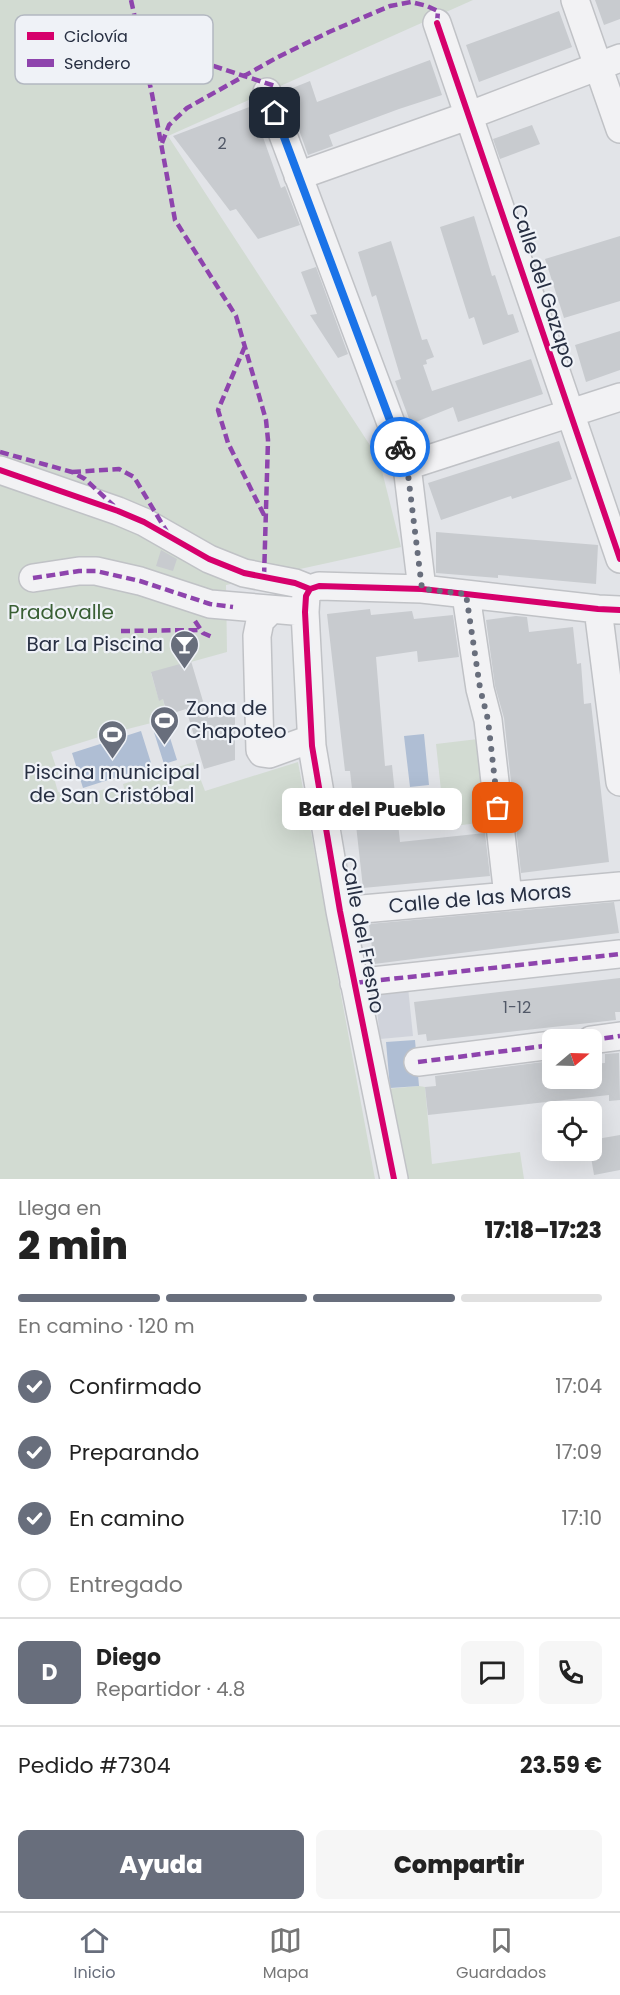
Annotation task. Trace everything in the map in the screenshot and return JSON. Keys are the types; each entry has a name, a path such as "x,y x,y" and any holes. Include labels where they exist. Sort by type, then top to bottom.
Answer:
{"street":[{"path":"575,0 609,62 620,129"},
{"name":"Calle del Gazapo","path":"438,23 620,559"},
{"path":"298,176 470,115 609,62"},
{"path":"267,92 407,466 422,589"},
{"path":"407,466 620,398"},
{"path":"0,470 118,511 144,522 209,559 244,573 295,583 308,601"},
{"path":"33,578 79,571 96,572 140,581 210,604 271,610 308,601 319,586 422,589 609,610 620,782"},
{"path":"466,594 480,688 488,720 508,896"},
{"name":"Calle del Fresno","path":"308,601 311,739 340,911 394,1179"},
{"path":"271,610 260,621 257,636 261,750 262,753 269,754 311,739"},
{"name":"Calle de las Moras","path":"340,911 620,886"},
{"path":"354,983 620,954"},
{"path":"602,1038 620,1036"},
{"path":"418,1062 542,1046"}],"shaded area":[{"path":"408,987 413,1036 380,1039 375,990"}],"green space":[{"name":"Pradovalle","path":"0,0 473,0 168,136 379,459 401,547 226,585 227,652 151,673 159,700 163,699 167,719 108,734 105,728 97,731 99,737 51,752 59,776 54,778 58,792 64,791 68,800 115,786 117,794 125,792 123,784 194,762 205,791 298,762 375,1179 0,1179"},
{"path":"478,739 487,822 445,827 436,744"},
{"path":"425,1087 432,1164 520,1152 524,1179 407,1179 386,1089"}],"water":[{"name":"Zona de Chapoteo","path":"166,725 177,760 164,764 153,729"},
{"name":"Piscina municipal de San Cristóbal","path":"141,731 152,766 83,788 72,753"},
{"path":"424,734 429,785 410,787 404,736"},
{"path":"415,1040 419,1086 390,1088 386,1042"}],"building":[{"path":"595,0 620,0 620,19 604,25"},
{"path":"559,11 572,47 479,82 466,45"},
{"path":"430,60 442,95 329,135 333,146 308,155 285,91 310,81 317,102"},
{"path":"252,106 281,188 285,186 300,225 258,239 236,209 230,211 173,136"},
{"path":"532,125 540,144 500,159 493,139"},
{"path":"474,216 492,276 495,275 508,315 513,314 519,332 483,345 474,317 469,319 440,227"},
{"path":"620,236 620,301 564,318 545,259"},
{"path":"391,241 422,340 427,339 434,357 426,360 427,364 423,365 432,391 531,359 543,394 458,422 453,407 411,424 395,381 401,379 376,295 372,297 358,252"},
{"path":"316,267 348,354 338,358 310,315 317,314 301,272"},
{"path":"620,331 620,370 586,382 575,345"},
{"path":"559,441 572,479 512,499 511,496 441,520 428,483"},
{"path":"436,532 598,545 596,584 498,575 498,578 436,573"},
{"path":"161,550 177,559 173,571 156,566"},
{"path":"370,609 371,615 412,611 414,619 453,615 459,657 418,662 417,651 376,657 385,766 392,765 400,842 485,833 490,876 363,888 350,771 345,771 327,614"},
{"path":"516,616 527,617 529,632 573,627 577,664 581,663 584,704 591,703 609,862 521,873 504,718 495,686 486,620"},
{"path":"191,661 208,718 235,714 235,760 204,769 186,709 167,715 163,699 159,701 151,672"},
{"path":"614,902 619,933 374,964 369,924"},
{"path":"620,978 620,1012 615,1012 616,1020 427,1041 426,1034 418,1035 414,1002"},
{"path":"619,1053 620,1100 609,1101 609,1095 428,1115 425,1087 436,1086 435,1076 542,1062 542,1089 602,1089 602,1063 605,1063 605,1054"},
{"path":"620,1135 620,1170 594,1175 592,1161 602,1161 602,1138"}],"marked path":[{"path":"131,0 134,15"},
{"path":"162,143 169,125 187,108 278,57 329,32 390,6 411,2 438,11 437,23"},
{"path":"213,66 275,86 267,92"},
{"path":"150,84 175,220 236,316 266,420 268,440 264,578"},
{"path":"245,346 218,410 228,443 266,519"},
{"path":"0,452 72,472 85,479 114,506"},
{"path":"72,472 119,469 134,477 167,532"},
{"path":"33,578 79,571 96,571 140,581 210,604 233,607"},
{"path":"195,621 203,633 212,637"},
{"path":"121,631 200,630"},
{"path":"354,983 620,954"},
{"path":"602,1038 620,1036"},
{"path":"418,1062 542,1046"}],"cycle path":[{"path":"437,23 620,559"},
{"path":"0,470 118,511 144,522 209,559 244,573 295,583 310,589 319,586 422,589 620,610"},
{"path":"310,589 306,596 305,612 312,746 340,911 394,1179"}],"way so far":[{"path":"400,447 407,466 422,589 466,594 480,688 488,720 498,808"}],"place":[{"name":"Bar La Piscina","path":"184,670"},
{"name":"Zona de Chapoteo","path":"165,746"},
{"name":"Piscina municipal de San Cristóbal","path":"112,760"},
{"name":"Bar del Pueblo","path":"498,808"}],"route":[{"path":"275,113 400,447"}]}
